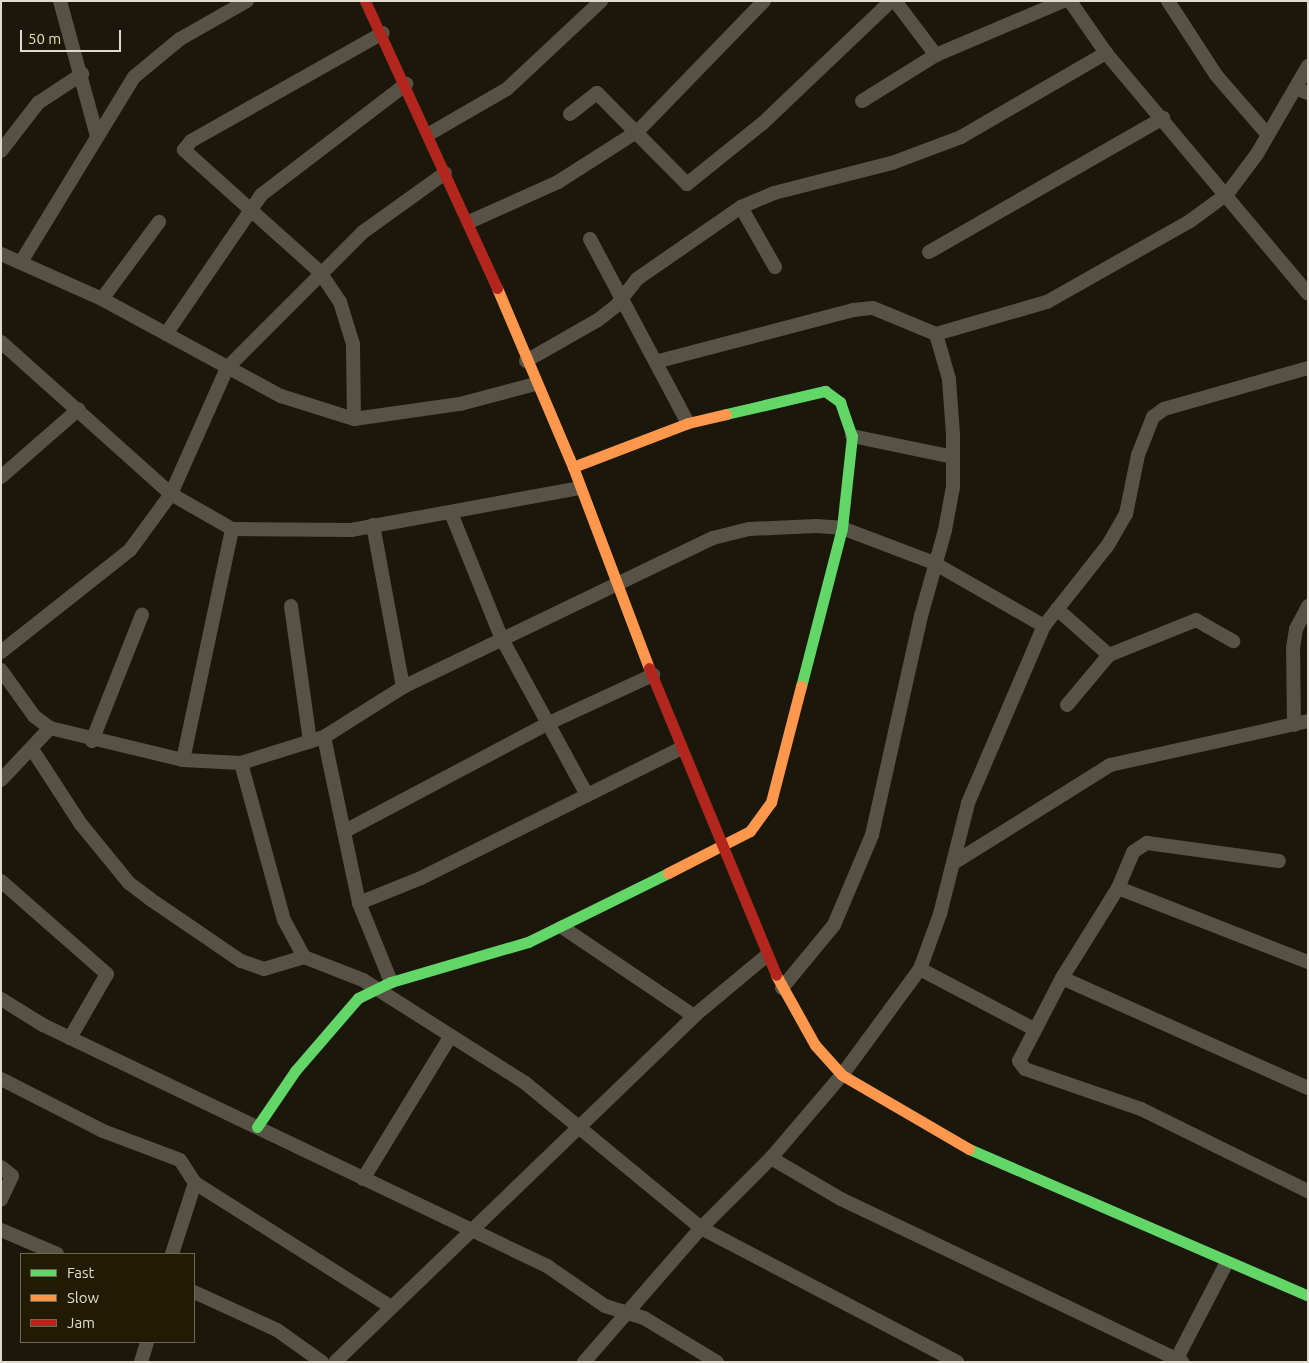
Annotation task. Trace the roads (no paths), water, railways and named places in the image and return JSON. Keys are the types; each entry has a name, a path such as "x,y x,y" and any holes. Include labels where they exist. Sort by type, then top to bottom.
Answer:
{"street":[{"path":"60,1 82,74 96,133"},
{"path":"21,262 96,133 150,60 233,4 247,1"},
{"path":"365,1 382,33 469,222 534,384 573,467 579,488 653,674 680,749 722,846 766,956 815,1045 842,1075 933,1132 1226,1264 1308,1296"},
{"path":"429,134 507,89 601,1"},
{"path":"469,222 565,178 638,131 764,1"},
{"path":"570,114 595,92 638,131 680,182 687,184 763,123 890,1"},
{"path":"895,1 936,55"},
{"path":"862,101 936,55 1063,1"},
{"path":"1070,1 1106,53 1227,194 1308,294"},
{"path":"1168,1 1216,75 1268,135"},
{"path":"354,419 353,344 348,322 320,272 247,210 184,150 185,145 382,33"},
{"path":"526,361 598,320 621,300 637,278 741,207 774,193 892,163 961,137 1106,53"},
{"path":"659,361 860,310 894,314 936,334 1047,302 1190,221 1227,194 1302,90 1308,66"},
{"path":"1,151 38,103 82,74"},
{"path":"166,334 240,228 247,210 278,180 406,84"},
{"path":"929,252 1163,118"},
{"path":"1,652 112,567 171,494 227,368 320,272 399,202 445,173"},
{"path":"741,207 775,267"},
{"path":"102,299 159,222"},
{"path":"590,239 621,300 659,361 688,423"},
{"path":"1,254 102,299 281,396 354,419 460,404 534,384"},
{"path":"782,988 834,925 872,835 934,564 945,530 953,457 949,379 936,334"},
{"path":"1,342 79,409 171,494 232,529 290,532 373,526 579,488"},
{"path":"584,1362 701,1228 771,1158 842,1075 920,969 955,862 968,803 1044,626 1108,545 1126,514 1138,455 1153,417 1164,409 1308,368"},
{"path":"257,1127 332,1024 376,988 528,942 562,927 750,831 771,802 842,528 852,436 840,402 825,391 688,423 573,467"},
{"path":"1,477 79,409"},
{"path":"852,436 953,457"},
{"path":"451,513 502,639 587,795"},
{"path":"373,526 403,687"},
{"path":"1,670 34,716 50,728 92,741 183,760 241,763 324,737 403,687 728,533 816,526 842,528 934,564 1044,626"},
{"path":"183,760 232,529"},
{"path":"291,606 310,742"},
{"path":"955,862 1110,765 1147,753 1301,723 1294,648 1296,629 1308,606"},
{"path":"1057,610 1108,655"},
{"path":"92,741 142,615"},
{"path":"1067,704 1108,655 1196,620 1233,641"},
{"path":"345,831 549,723 653,674"},
{"path":"1,780 50,728"},
{"path":"324,737 360,903 391,982"},
{"path":"32,749 80,822 129,883 241,961 264,969 304,957"},
{"path":"360,903 421,878 680,749"},
{"path":"241,763 284,920 304,957 376,988 450,1037 524,1082 582,1126 701,1228 957,1362"},
{"path":"1279,861 1147,843 1131,856 1118,888 1062,978 1019,1061 1024,1069 1141,1109 1260,1172 1308,1191"},
{"path":"1,881 107,974 70,1038"},
{"path":"1118,888 1308,962"},
{"path":"562,927 694,1016"},
{"path":"334,1362 475,1230 694,1016 766,956"},
{"path":"920,969 1034,1029"},
{"path":"1062,978 1308,1088"},
{"path":"1,999 70,1038 547,1266 610,1308 644,1318 717,1362"},
{"path":"363,1179 450,1037"},
{"path":"1,1079 103,1131 180,1160 194,1183 391,1307"},
{"path":"771,1158 841,1199 1178,1361 1226,1264"},
{"path":"1,1167 12,1176 1,1200"},
{"path":"172,1253 194,1183"},
{"path":"1,1230 55,1253"},
{"path":"195,1292 277,1330 322,1362"},
{"path":"142,1362 147,1343"}]}
